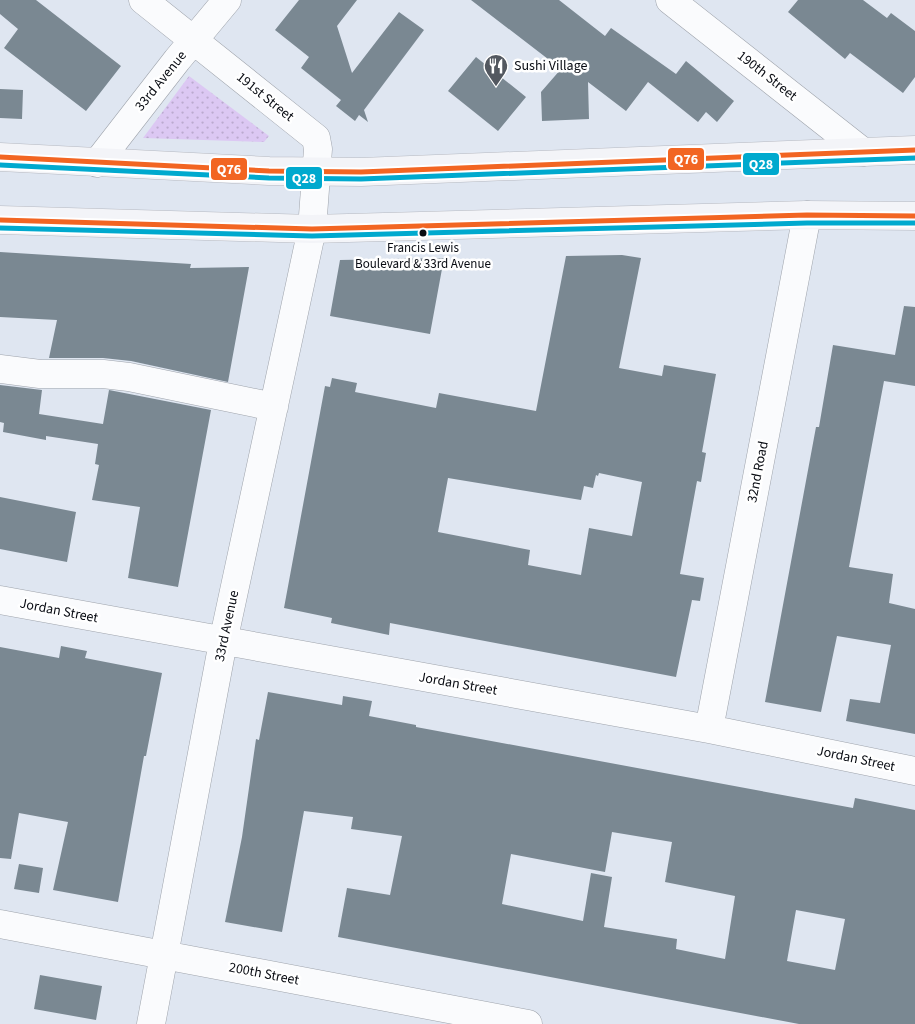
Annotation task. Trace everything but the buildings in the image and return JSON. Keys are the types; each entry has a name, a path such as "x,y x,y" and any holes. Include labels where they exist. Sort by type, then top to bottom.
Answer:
{"main road":[{"path":"0,157 317,172 915,150"},
{"path":"0,220 312,229 807,215 915,216"}],"street":[{"name":"191st Street","path":"143,0 316,138 318,149 317,172 312,229"},
{"name":"33rd Avenue","path":"97,163 171,67 195,41 227,0"},
{"name":"190th Street","path":"670,0 863,152"},
{"name":"32nd Road","path":"709,729 807,215"},
{"name":"33rd Avenue","path":"151,1024 223,642 312,229"},
{"path":"0,369 40,374 103,374 129,377 274,407"},
{"name":"Jordan Street","path":"0,600 709,729 915,771"},
{"name":"200th Street","path":"0,924 528,1024"}],"shaded area":[{"path":"189,76 269,136 264,142 143,138"}],"transit line":[{"name":"Q76","path":"0,157 269,171 361,172 915,150"},
{"name":"Q28","path":"0,165 269,178 361,179 915,158"},
{"name":"Q76","path":"0,220 312,229 807,215 915,216"},
{"name":"Q28","path":"0,228 312,236 807,223 915,223"}],"place":[{"name":"Sushi Village","path":"496,87"},
{"name":"Francis Lewis Boulevard & 33rd Avenue","path":"423,233"}]}
